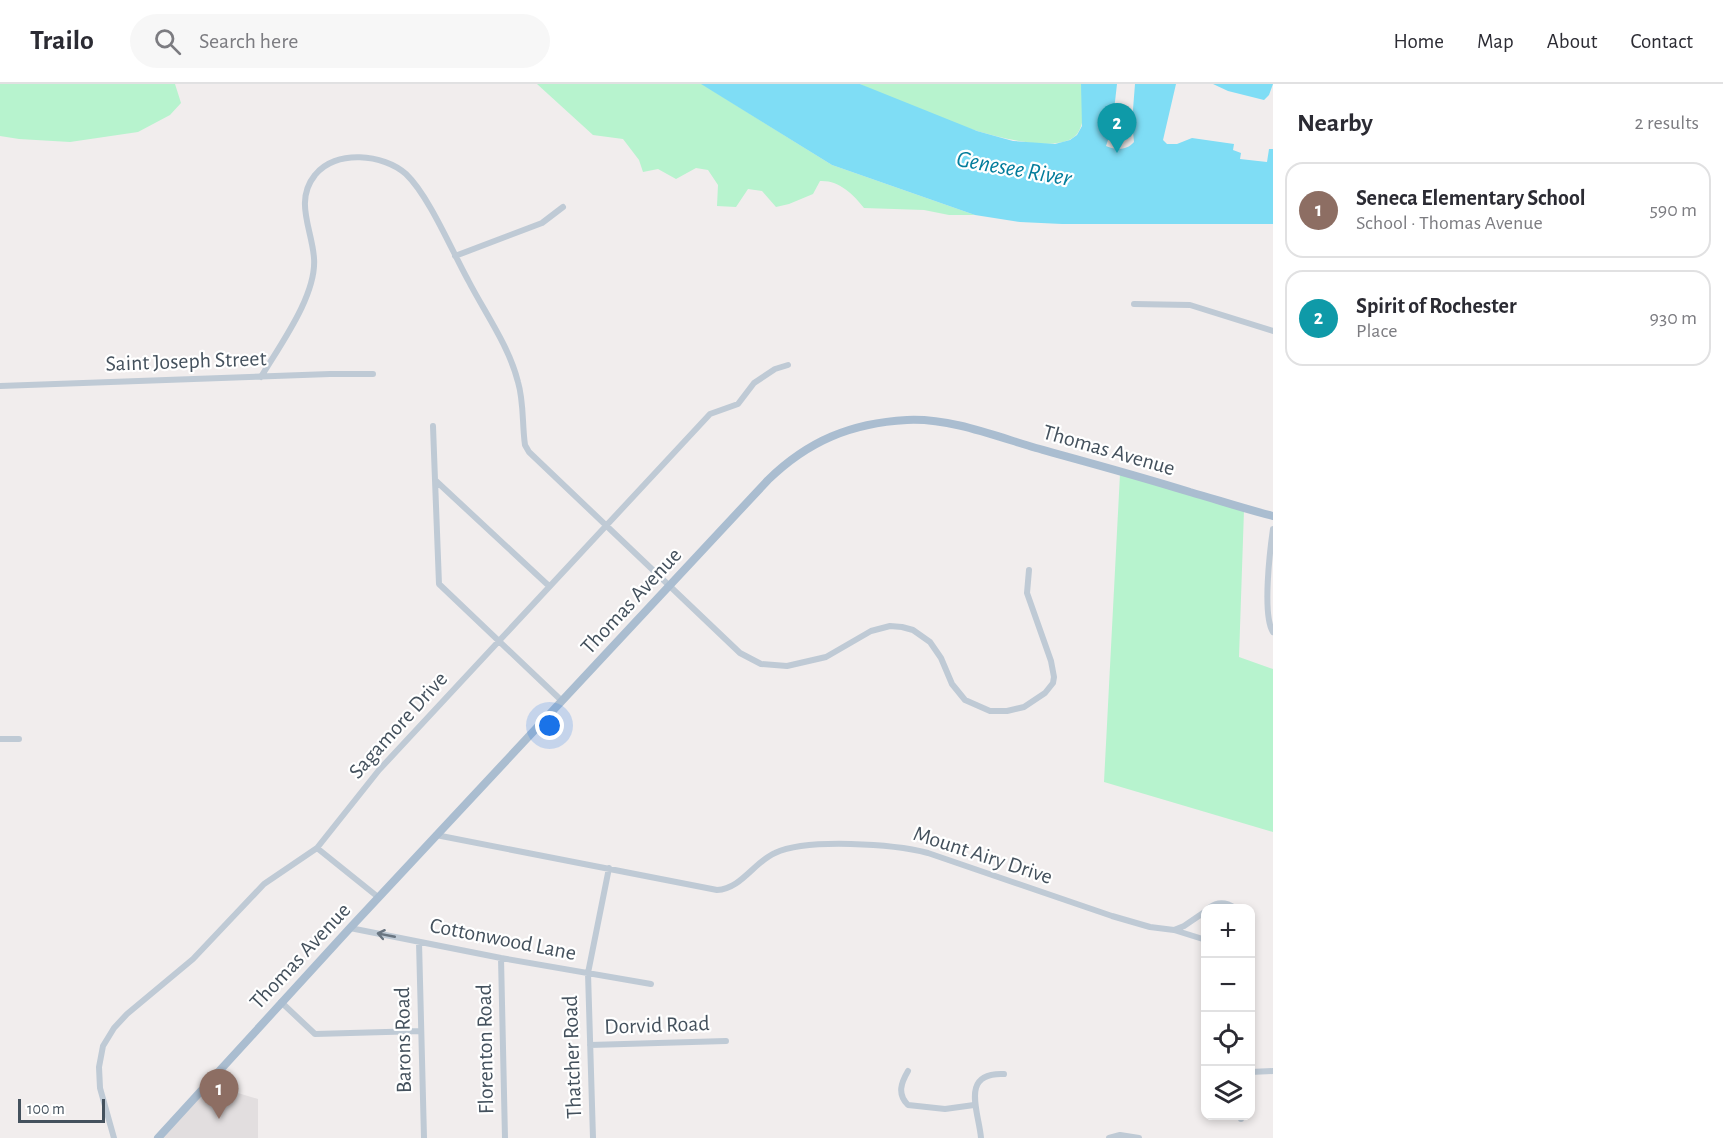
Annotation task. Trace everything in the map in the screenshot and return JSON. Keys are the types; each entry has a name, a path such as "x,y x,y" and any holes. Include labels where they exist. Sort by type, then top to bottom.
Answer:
{"main road":[{"name":"Thomas Avenue","path":"158,1138 378,897 669,586 786,463 817,442 859,428 908,420 927,421 963,427 1273,516"}],"street":[{"path":"261,377 299,312 311,281 314,258 304,208 309,184 322,168 332,162 352,158 377,160 398,168 422,194 512,363 518,383 526,448 539,464 740,653 753,661 787,666 826,657 871,631 880,628 902,627 913,630 937,650 952,684 965,700 981,708 1007,711 1024,707 1050,688 1054,677 1051,661 1027,593 1029,570"},
{"path":"455,256 542,223 563,207"},
{"path":"1134,304 1190,305 1273,331"},
{"name":"Sagamore Drive","path":"114,1138 102,1097 99,1078 100,1057 108,1036 127,1014 193,959 264,884 317,848 379,770 710,414 738,404 754,383 775,369 788,365"},
{"name":"Saint Joseph Street","path":"0,386 373,374"},
{"path":"433,426 438,584 562,701"},
{"path":"435,480 549,586"},
{"path":"1273,529 1267,608 1269,624 1273,632"},
{"path":"0,739 19,739"},
{"name":"Mount Airy Drive","path":"436,835 711,890 723,890 733,885 763,860 786,849 820,844 900,847 928,853 1141,924 1161,930 1174,930 1201,938"},
{"path":"317,848 378,897"},
{"name":"Thatcher Road","path":"593,1138 588,973 609,868"},
{"path":"1174,930 1201,914"},
{"name":"Cottonwood Lane","path":"350,928 501,958 651,984"},
{"name":"Barons Road","path":"420,942 424,1138"},
{"name":"Florenton Road","path":"501,958 505,1138"},
{"path":"281,1002 315,1034 421,1032"},
{"name":"Dorvid Road","path":"590,1045 726,1041"},
{"path":"908,1071 902,1082 901,1091 908,1105 945,1109 974,1105"},
{"path":"1255,1072 1273,1071"},
{"path":"981,1138 979,1117 974,1105 975,1091 979,1081 987,1075 1004,1074"},
{"path":"1109,1138 1120,1135 1138,1138"}],"shaded area":[{"path":"220,1075 238,1093 258,1099 258,1138 161,1138"}],"green space":[{"path":"0,84 175,84 181,103 170,115 138,132 70,142 19,139 0,136"},
{"path":"537,84 702,84 832,165 975,215 864,208 850,193 839,185 827,181 820,181 813,194 776,207 762,191 748,189 736,207 717,206 718,185 708,170 696,168 676,179 658,169 643,172 639,160 623,139 593,135"},
{"path":"860,84 1081,84 1084,114 1080,129 1071,139 1052,144 1027,142 997,136 934,116"},
{"path":"1120,474 1244,510 1239,657 1273,669 1273,832 1104,782"}],"water":[{"name":"Genesee River","path":"701,84 860,84 977,131 1013,141 1055,144 1070,140 1077,135 1082,126 1081,84 1117,84 1112,128 1106,146 1121,149 1134,142 1132,122 1135,84 1176,84 1163,140 1167,144 1177,144 1192,138 1234,144 1233,150 1241,153 1240,159 1267,162 1269,149 1273,149 1273,224 1062,224 1020,222 975,215 832,165"},
{"path":"1213,84 1273,84 1269,95 1264,100 1228,91"}],"place":[{"name":"Spirit of Rochester","path":"1117,153"},
{"name":"Seneca Elementary School","path":"219,1119"}]}
